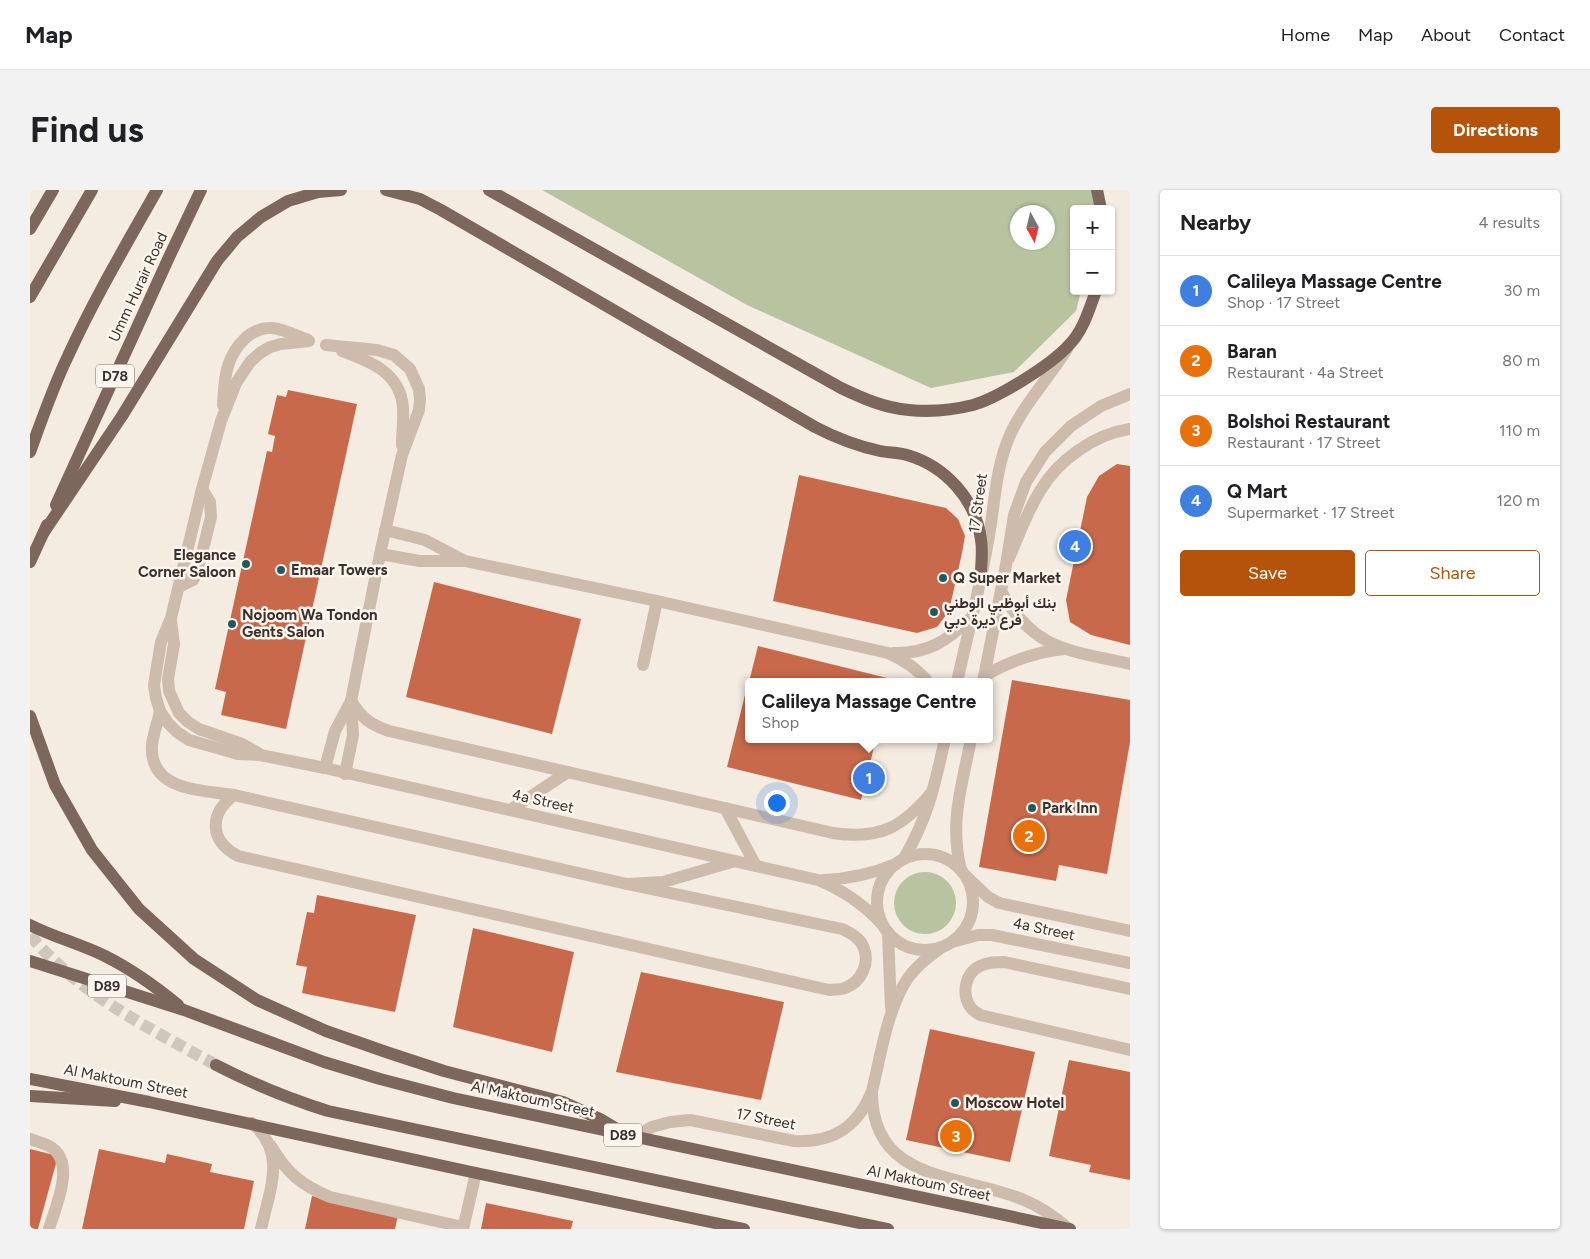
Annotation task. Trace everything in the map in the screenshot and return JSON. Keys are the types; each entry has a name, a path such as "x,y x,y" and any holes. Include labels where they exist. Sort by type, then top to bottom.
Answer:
{"main road":[{"path":"30,229 53,190"},
{"path":"30,297 92,190"},
{"path":"30,452 54,389 91,309 157,190"},
{"name":"Umm Hurair Road","path":"30,562 201,190"},
{"path":"44,532 122,416 217,261 237,237 260,217 288,201 318,192 341,190"},
{"path":"386,190 420,199 441,210 815,428 858,446 905,454 928,463 948,477 959,489 975,517 981,540 981,574"},
{"path":"489,190 832,383 873,402 908,410 944,410 974,404 1008,388 1040,368 1070,345 1085,322 1095,295"},
{"path":"1097,190 1100,205"},
{"path":"30,716 55,784 92,850 139,908 194,959 257,1000 326,1031 444,1071 563,1102 600,1118 632,1137"},
{"path":"30,924 104,956 159,989 184,1010"},
{"name":"Al Maktoum Street","path":"30,961 184,1010 277,1045 380,1079 481,1104 632,1137 1070,1229"},
{"path":"216,1065 290,1099 328,1111 888,1229"},
{"name":"Al Maktoum Street","path":"30,1079 252,1123 476,1173 744,1229"},
{"path":"30,1096 149,1102"}],"street":[{"path":"221,421 228,365 238,346 245,338 264,329 273,328 369,361 388,374 396,384 403,406 402,455"},
{"path":"260,755 238,754 189,740 177,732 160,711 155,692 156,671 161,642 171,618 202,489 221,421 236,383 254,357 270,347 309,341"},
{"path":"326,345 384,351 403,361 410,369 419,389 420,399 419,410 402,455 380,554 351,700 353,734 345,774"},
{"name":"17 Street","path":"958,678 992,524 997,476 1002,455 1021,415 1070,345"},
{"path":"983,678 1014,516 1026,482 1045,452 1070,426 1100,406 1130,394"},
{"path":"1006,565 1040,490 1062,463 1090,443 1121,430 1130,429"},
{"path":"385,530 425,540 465,561"},
{"path":"380,554 420,561 465,561 888,653 906,654 925,650 942,642 971,618"},
{"path":"1001,591 1012,610 1026,627 1044,640 1064,649 1130,664"},
{"path":"643,665 656,602"},
{"path":"171,618 174,644 168,679 169,691 180,713 198,729 242,744 260,755"},
{"path":"984,678 1002,665 1022,657 1042,651 1064,649"},
{"path":"888,653 906,661 925,678"},
{"path":"324,768 335,732 351,700"},
{"path":"351,700 360,716 374,726 389,731 852,836 871,834 889,829 906,819 920,807 933,790"},
{"path":"160,711 152,744 152,759 158,773 170,782 184,787 234,796 627,884 842,929 854,935 863,946 866,958 863,972 855,983 843,989 829,990 238,856 227,850 219,840 216,828 217,815 220,809 224,803 234,796"},
{"path":"943,743 933,790 922,826 900,861 883,878 876,897 877,910 884,928 899,943 913,949 927,950 947,945 961,934 972,912 973,899 971,887 963,873 958,856 955,827 970,743"},
{"name":"4a Street","path":"260,755 818,880 858,877 900,861"},
{"path":"510,810 568,772"},
{"path":"726,808 756,866"},
{"path":"900,861 924,854 935,855 949,860 963,873"},
{"path":"627,884 663,882 735,861"},
{"name":"4a Street","path":"963,873 988,897 998,903 1130,932"},
{"name":"4a Street","path":"818,880 852,897 868,909 884,928"},
{"name":"17 Street","path":"884,928 891,1017"},
{"name":"4a Street","path":"947,945 978,934 992,935 1130,964"},
{"name":"17 Street","path":"632,1137 652,1127 670,1122 690,1120 794,1142 823,1140 837,1134 849,1126 867,1104 891,1017 898,996 909,977 924,960 947,945"},
{"path":"1130,989 1004,962 990,962 979,966 970,974 966,985 966,997 971,1008 980,1015 1130,1050"},
{"name":"17 Street","path":"872,1091 875,1122 889,1147 900,1158 930,1173 1024,1200 1048,1212 1070,1229"},
{"path":"252,1123 260,1130 281,1163 295,1178 311,1189 330,1197 463,1228 476,1173"},
{"path":"30,1139 50,1146 63,1163 64,1173 49,1229"},
{"path":"261,1229 274,1169 274,1157 271,1146"}],"green space":[{"path":"542,190 1092,190 1095,205 1070,205 1070,295 1080,295 1076,311 1014,372 931,388 747,305"},
{"path":"925,872 937,874 947,881 954,891 956,903 954,915 947,925 937,932 925,934 913,932 903,925 896,915 894,903 896,891 903,881 913,874"}],"building":[{"name":"Emaar Towers","path":"288,390 357,404 286,729 221,715 226,692 215,689 267,451 272,452 275,436 268,434 277,395 286,397"},
{"path":"1117,464 1130,466 1130,645 1091,635 1070,622 1066,600 1087,497 1099,476"},
{"path":"799,475 946,508 958,519 965,536 962,553 949,611 937,627 917,633 773,601"},
{"path":"434,582 581,619 552,734 406,697"},
{"path":"758,646 887,678 750,678"},
{"path":"1012,680 1130,700 1130,742 1107,874 1059,865 1056,881 979,867"},
{"path":"745,695 745,743 875,743 861,800 727,767"},
{"path":"317,895 416,915 395,1012 302,993 307,967 296,965 307,912 314,913"},
{"path":"473,928 574,952 552,1052 453,1027"},
{"path":"641,972 784,1002 761,1100 616,1072"},
{"path":"930,1029 1035,1052 1010,1162 906,1140"},
{"path":"1069,1060 1130,1072 1130,1180 1089,1172 1091,1165 1049,1156"},
{"path":"30,1149 58,1156 38,1229 30,1229"},
{"path":"99,1149 165,1163 167,1154 212,1164 210,1172 254,1181 244,1229 82,1229"},
{"path":"312,1196 398,1215 395,1229 305,1229"},
{"path":"486,1203 573,1221 571,1229 481,1229"}],"tunnel":[{"path":"30,935 50,956 93,993 117,1009 216,1065"}],"place":[{"name":"Q Mart","path":"1075,546"},
{"name":"Elegance Corner Saloon","path":"246,564"},
{"name":"Emaar Towers","path":"281,570"},
{"name":"Q Super Market","path":"943,578"},
{"name":"بنك أبوظبي الوطني فرع ديرة دبي","path":"934,612"},
{"name":"Nojoom Wa Tondon Gents Salon","path":"232,624"},
{"name":"Calileya Massage Centre","path":"869,778"},
{"name":"Park Inn","path":"1032,808"},
{"name":"Baran","path":"1029,836"},
{"name":"Moscow Hotel","path":"955,1103"},
{"name":"Bolshoi Restaurant","path":"956,1136"}]}
